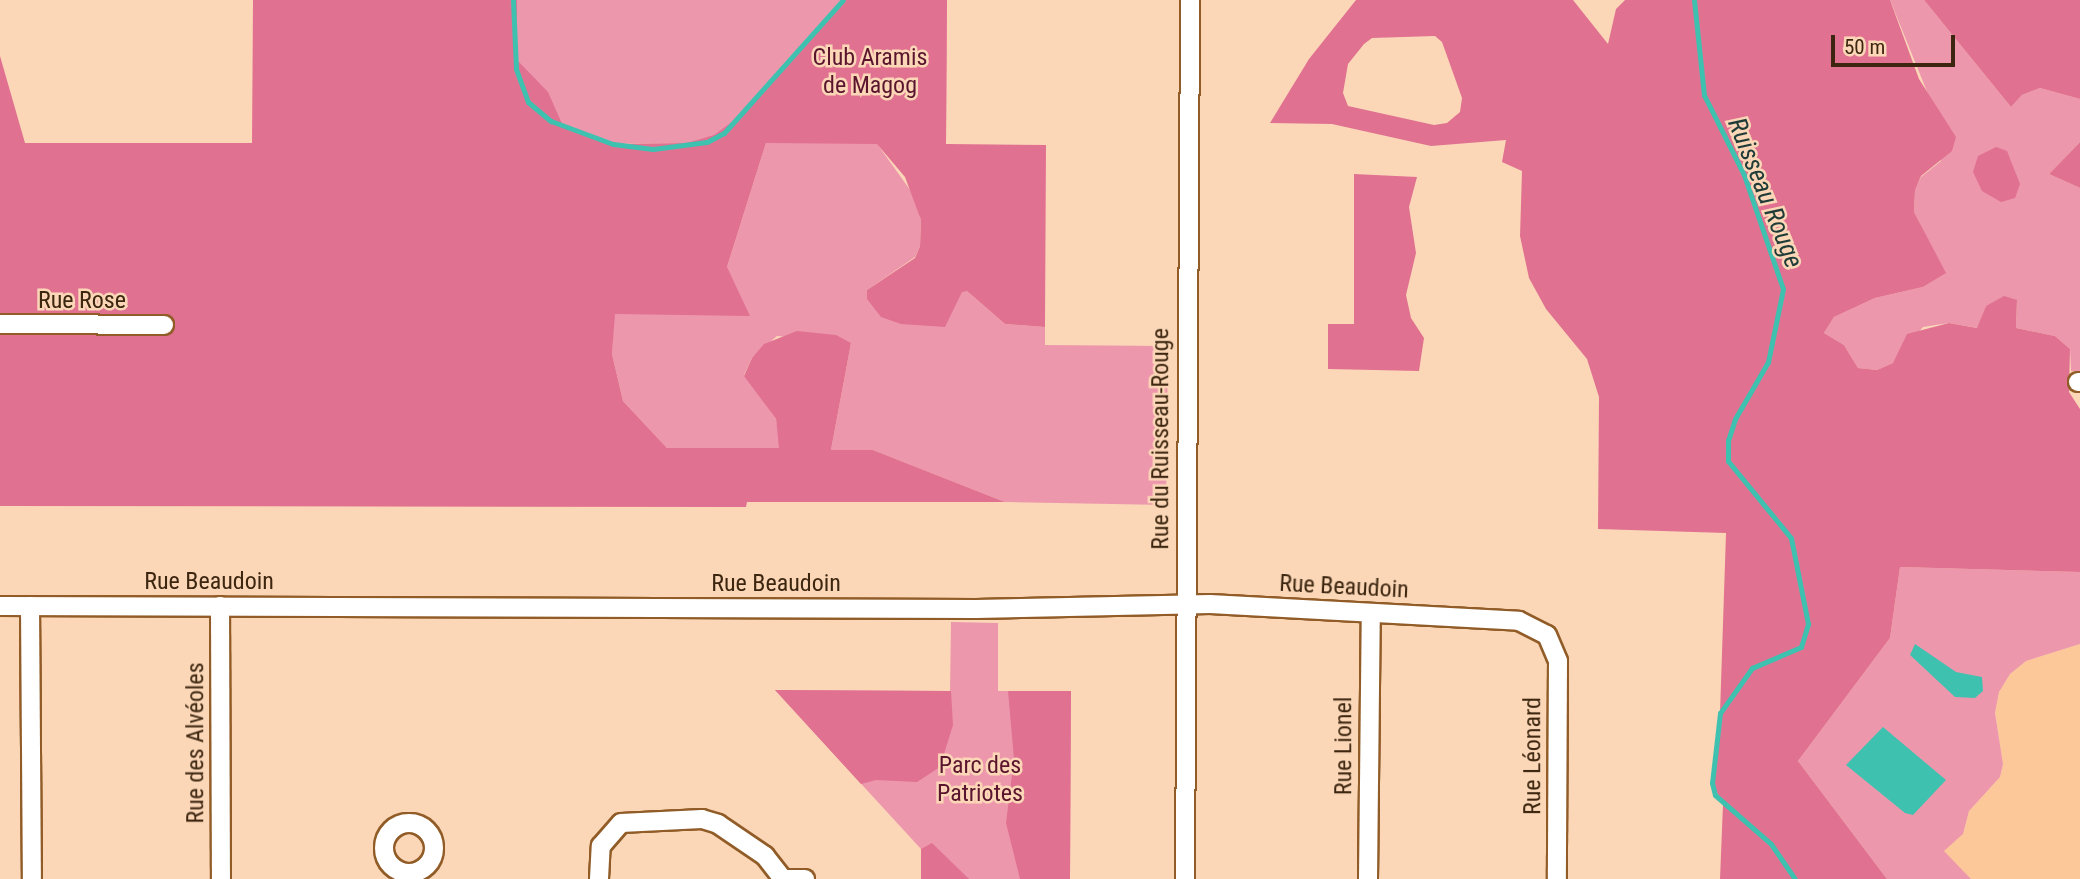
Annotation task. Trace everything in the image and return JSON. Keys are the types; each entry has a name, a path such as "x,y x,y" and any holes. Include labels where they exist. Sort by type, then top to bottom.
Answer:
{"street":[{"name":"Rue du Ruisseau-Rouge","path":"1185,879 1190,0"},
{"name":"Rue Rose","path":"0,324 164,326"},
{"name":"Rue Beaudoin","path":"0,606 990,609 1185,606 1519,621 1547,635"},
{"path":"30,606 32,879"},
{"name":"Rue des Alvéoles","path":"220,606 221,879"},
{"name":"Rue Lionel","path":"1368,879 1371,613"},
{"name":"Rue Léonard","path":"1547,635 1556,650 1558,671 1557,879"},
{"path":"599,879 601,846 614,827 636,819 675,819 718,824 765,856 783,879"},
{"path":"788,879 805,879"}],"shaded area":[{"path":"2080,644 2080,879 1971,879 1943,851 1963,834 1969,811 2000,777 2003,764 1995,713 1999,692 2010,674 2026,661"}],"green space":[{"name":"Club Aramis de Magog","path":"253,0 517,0 517,60 548,92 563,126 613,144 687,143 714,135 740,116 846,0 947,0 946,144 1046,145 1045,327 1005,324 967,291 962,292 945,327 901,324 881,317 867,299 867,290 915,258 920,246 921,220 905,177 877,144 766,143 727,267 750,316 615,314 612,354 623,401 667,448 779,448 776,419 744,376 752,358 764,344 797,331 836,335 851,343 831,450 873,450 1005,502 747,502 746,507 0,506 0,56 25,143 252,143"},
{"name":"Club Aramis de Magog","path":"517,0 947,0 946,145 878,145 913,194 921,220 920,246 915,257 867,290 967,291 1005,324 1045,327 1045,345 1168,346 1166,505 1005,502 873,450 831,450 851,343 777,336 752,358 744,375 776,419 780,448 667,448 623,401 612,354 614,314 727,267 766,143 517,144"},
{"path":"1356,0 1573,0 1608,44 1616,9 1625,0 1890,0 1919,79 1956,137 1952,151 1921,176 1915,190 1914,212 1946,273 1923,287 1875,298 1834,317 1824,333 1844,345 1858,368 1877,370 1893,363 1907,334 1949,323 1977,328 1986,306 2004,296 2017,300 2016,328 2055,336 2070,349 2069,392 2080,409 2080,572 1900,567 1890,638 1798,761 1887,879 1720,879 1723,804 1712,783 1720,713 1726,533 1598,529 1599,397 1587,359 1546,309 1529,278 1520,236 1522,171 1502,162 1506,140 1431,146 1332,124 1270,123 1309,59","holes":["1435,36 1442,42 1462,98 1460,112 1447,123 1434,125 1348,106 1343,93 1348,64 1372,38"]},
{"path":"1890,0 1924,0 2011,107 2022,95 2040,88 2080,99 2080,142 2049,174 2080,188 2080,371 2071,371 2070,349 2055,336 2016,328 2017,301 1986,306 1978,328 1949,323 1923,327 1893,363 1877,370 1858,368 1844,345 1824,333 1834,317 1875,298 1923,287 1945,273 1914,212 1915,189 1921,177 1941,161 1930,99"},
{"path":"1924,0 2080,0 2080,99 2040,88 2022,95 2011,107"},
{"path":"2080,142 2080,188 2049,174"},
{"path":"1996,147 2007,151 2020,184 2015,198 2001,202 1982,191 1973,172 1978,156"},
{"path":"1354,174 1417,177 1409,207 1416,253 1406,295 1411,318 1424,338 1419,371 1328,369 1328,324 1354,324"},
{"path":"1900,567 2080,572 2080,644 2026,661 2010,674 1999,692 1995,713 2003,764 2000,777 1969,811 1963,834 1944,851 1971,879 1887,879 1798,761 1890,638"},
{"name":"Parc des Patriotes","path":"951,622 998,623 998,691 1071,691 1070,879 921,879 921,849 775,690 950,691"},
{"path":"775,690 951,691 953,725 940,767 917,782 876,780 861,784"},
{"path":"1008,691 1071,691 1070,879 1020,879 1006,823 1014,759"},
{"path":"932,843 969,879 921,879 921,849"}],"water":[{"path":"1915,644 1956,672 1982,677 1983,691 1975,698 1955,697 1910,655"},
{"path":"1883,727 1946,780 1913,815 1905,813 1846,765"}],"waterway":[{"path":"513,0 516,69 528,102 551,121 613,144 653,149 707,142 724,133 843,0"},
{"name":"Ruisseau Rouge","path":"1694,0 1704,95 1744,175 1783,289 1768,362 1735,419 1728,440 1728,461 1791,538 1808,624 1801,647 1752,668 1720,713 1712,783 1715,795 1771,844 1795,879"}]}
